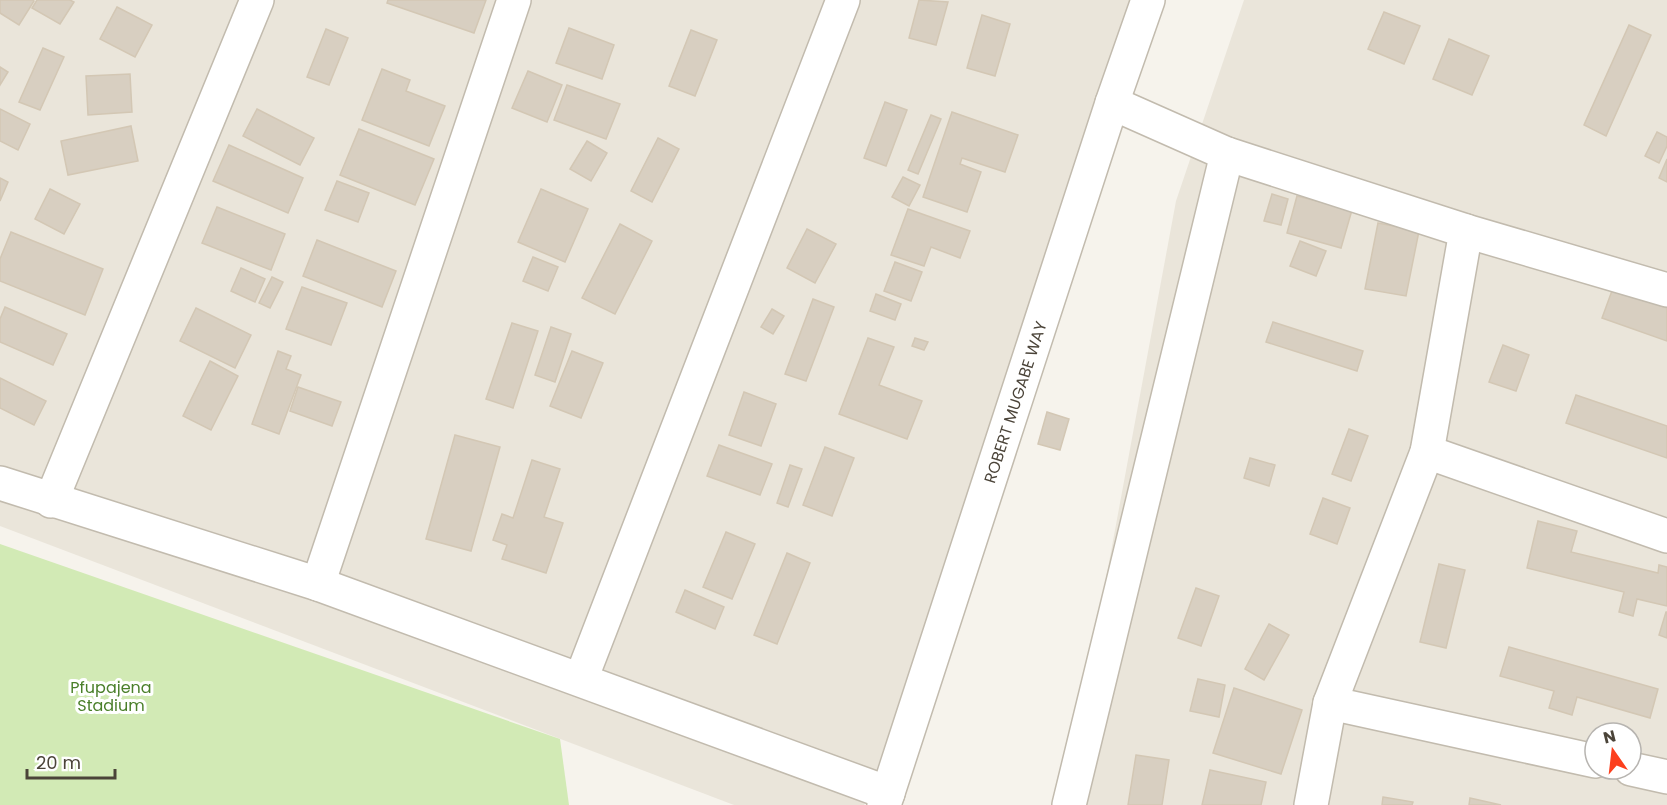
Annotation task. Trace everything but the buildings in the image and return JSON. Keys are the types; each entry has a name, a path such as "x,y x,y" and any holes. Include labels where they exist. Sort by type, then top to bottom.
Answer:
{"street":[{"path":"51,501 256,0"},
{"path":"318,584 514,0"},
{"path":"581,679 843,0"},
{"name":"ROBERT MUGABE WAY","path":"886,799 1112,103 1148,0"},
{"path":"1112,103 1227,154 1466,231 1667,290"},
{"path":"1069,805 1227,154"},
{"path":"1311,805 1330,703 1427,452 1466,231"},
{"path":"1427,452 1667,536"},
{"path":"0,483 318,584 581,679 886,799"},
{"path":"1330,703 1583,758"},
{"path":"1643,772 1667,777"}],"shaded area":[{"path":"0,0 1148,0 864,805 734,805 0,526"},
{"path":"1244,0 1667,0 1667,805 1064,805 1176,201"}],"green space":[{"name":"Pfupajena Stadium","path":"0,544 560,739 569,805 0,805"}]}
